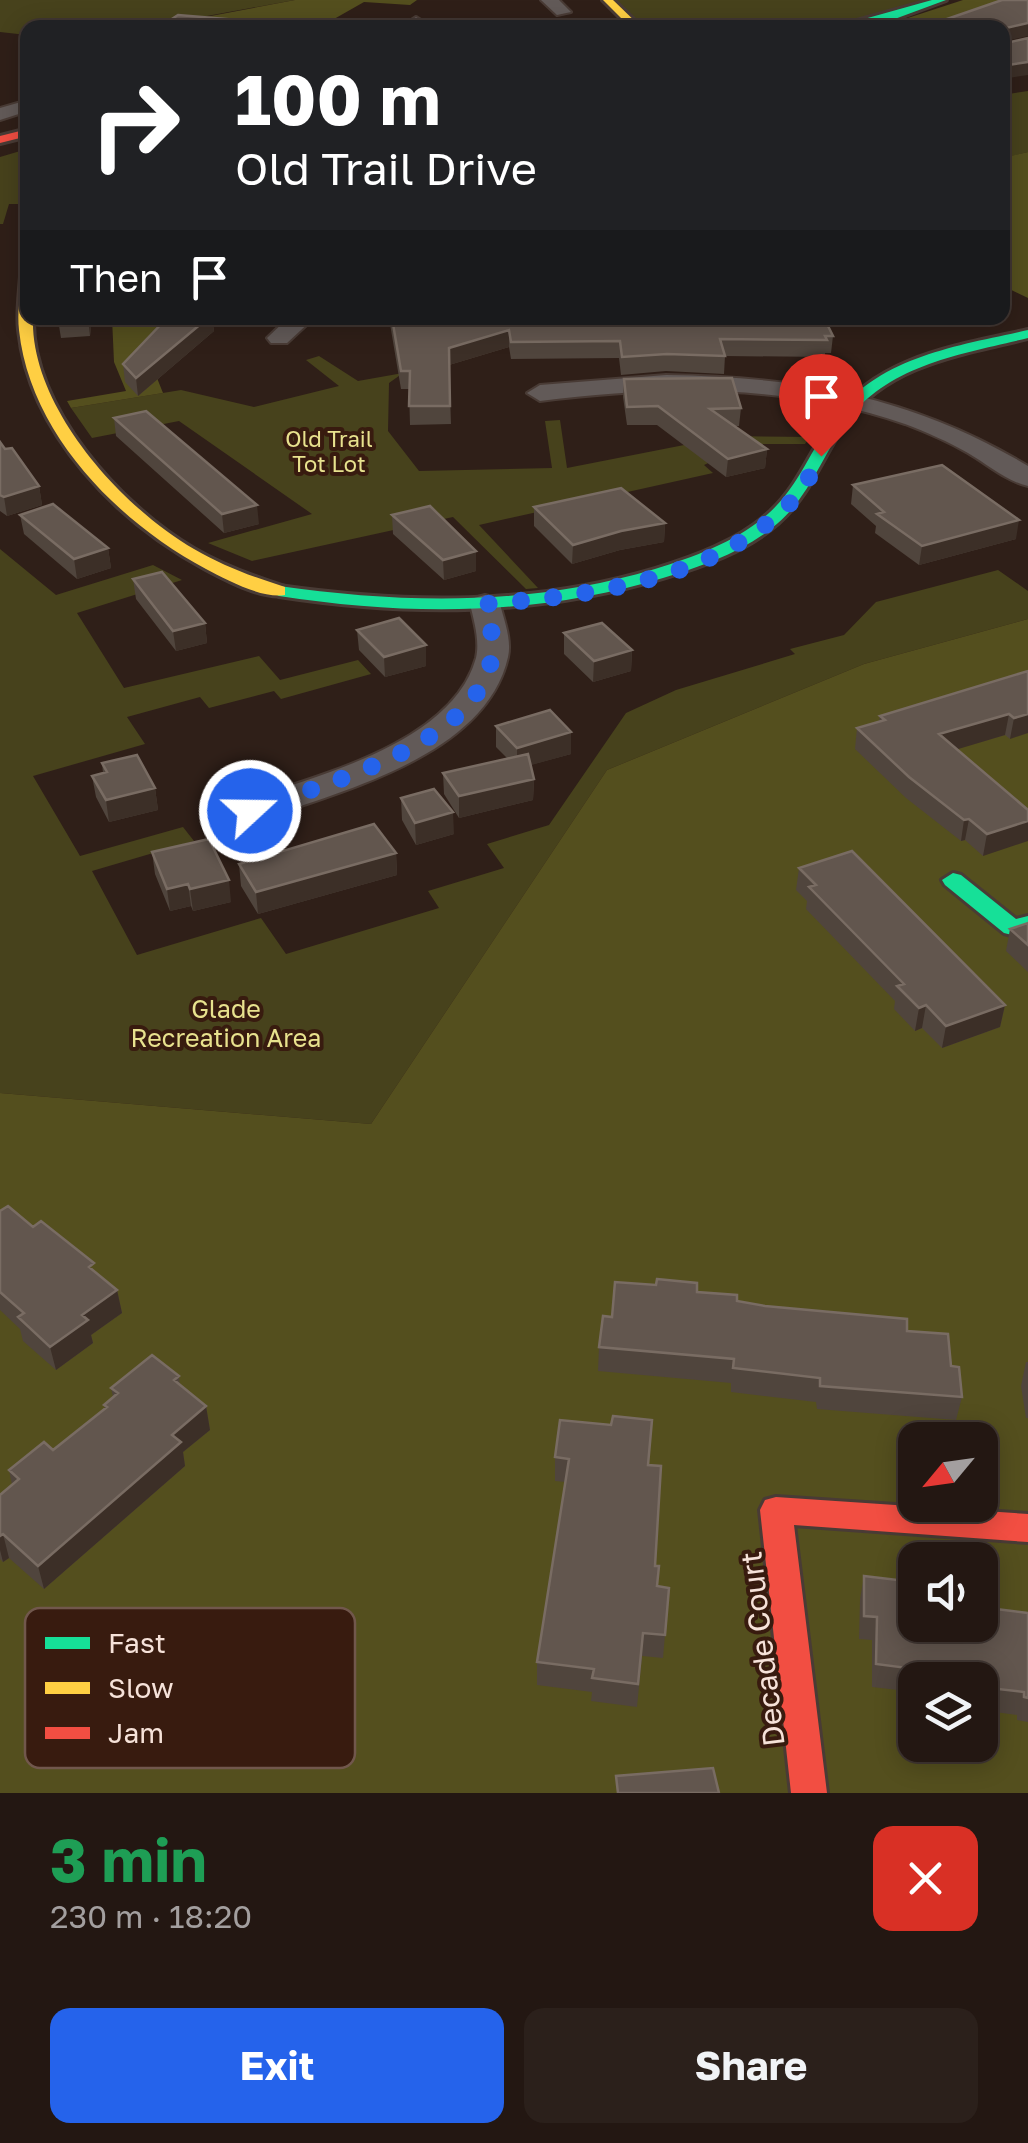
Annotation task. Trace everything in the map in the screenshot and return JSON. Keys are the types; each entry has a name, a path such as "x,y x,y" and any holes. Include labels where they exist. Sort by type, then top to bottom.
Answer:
{"street":[{"path":"608,0 629,20"},
{"path":"874,20 941,0"},
{"path":"20,291 11,321 34,404 66,450 146,530 210,568 278,591 378,606 485,604 599,590 665,572 732,545 774,517 804,486 854,401 893,375 920,363 1028,333"},
{"path":"280,338 294,325"},
{"path":"540,393 629,383 692,382 765,386 854,401 942,430 1028,478"},
{"path":"250,811 378,762 427,739 454,720 487,675 493,652 485,604"},
{"path":"952,880 1012,928 1028,923"},
{"name":"Decade Court","path":"810,1793 776,1510 1028,1528"}],"green space":[{"path":"0,0 295,0 185,20 20,20 20,34 0,32"},
{"path":"608,0 941,0 867,20 629,20"},
{"path":"1028,91 1028,152 1010,156 1010,94"},
{"path":"20,151 20,204 9,204 3,224 0,224 0,157"},
{"name":"Old Trail Tot Lot","path":"319,356 358,381 403,373 389,383 388,431 419,471 552,468 545,421 560,420 567,468 730,436 810,437 805,444 748,444 704,465 713,473 479,525 538,588 526,589 453,517 252,561 208,543 312,514 179,421 92,438 71,408 181,390 254,407 339,386 306,360"},
{"name":"Glade Recreation Area","path":"0,549 56,595 153,565 182,580 77,613 124,688 259,656 280,680 358,660 371,674 281,699 274,691 209,708 200,697 127,717 145,744 33,776 80,856 183,827 194,841 92,871 137,955 261,918 286,954 439,908 428,891 504,868 487,844 549,825 626,713 676,690 795,654 790,649 844,635 876,602 998,570 1028,591 1028,619 864,664 607,770 371,1124 0,1093"}],"shaded area":[{"path":"295,0 417,0 410,5 364,2 332,20 189,20"},
{"path":"963,0 1012,0 958,20 902,20"},
{"path":"1028,152 1028,298 1010,289 1010,156"},
{"path":"112,325 167,325 145,348 163,393 71,408 67,401 126,391 114,362"},
{"path":"1028,619 1028,1793 0,1793 0,1093 371,1124 607,770 864,664"}],"building":[{"path":"1002,0 1028,0 1028,23 1010,27 1010,20 944,20"},
{"path":"178,15 238,20 170,20"},
{"path":"1028,38 1028,62 1010,65 1010,42"},
{"path":"160,325 200,325 136,378 123,364"},
{"path":"393,325 828,325 833,336 825,336 827,340 720,339 725,356 622,357 620,341 511,342 509,330 449,348 450,406 409,406 410,371 401,371"},
{"path":"732,378 741,408 710,409 767,449 728,459 658,406 627,407 624,379"},
{"path":"146,411 257,505 222,514 114,418"},
{"path":"0,442 5,449 12,448 39,486 0,495"},
{"path":"942,465 1019,520 922,546 877,514 884,512 853,485"},
{"path":"621,488 665,523 573,545 534,507"},
{"path":"53,504 108,548 74,559 20,515"},
{"path":"430,506 476,551 443,560 392,515"},
{"path":"162,572 205,623 173,631 133,579"},
{"path":"399,618 426,645 384,657 357,630"},
{"path":"602,623 632,650 594,661 564,633"},
{"path":"1028,671 1028,714 1014,718 1009,714 939,734 1028,810 1028,821 987,834 909,777 857,728 885,720 880,716"},
{"path":"550,710 571,732 517,748 496,726"},
{"path":"528,754 534,779 459,796 443,773"},
{"path":"137,755 155,788 106,800 92,776 107,772 102,763"},
{"path":"434,789 453,812 415,823 401,798"},
{"path":"374,824 396,853 256,892 239,864"},
{"path":"209,839 229,880 190,889 188,884 167,889 152,852"},
{"path":"852,851 1005,1005 946,1026 926,1005 919,1008 897,986 904,984 809,887 816,885 799,868"},
{"path":"1028,923 1028,945 1010,929"},
{"path":"8,1206 33,1227 41,1221 94,1263 89,1267 117,1290 82,1315 88,1320 50,1347 18,1317 24,1313 0,1292 0,1211"},
{"path":"657,1279 697,1283 697,1292 737,1295 737,1301 765,1306 907,1319 907,1331 948,1334 951,1366 959,1367 962,1397 820,1386 820,1378 733,1368 734,1359 599,1347 603,1316 612,1317 615,1282 656,1285"},
{"path":"152,1355 179,1376 174,1380 206,1406 172,1435 181,1442 38,1566 3,1534 0,1536 0,1495 19,1479 9,1470 44,1442 53,1450 107,1407 104,1405 118,1393 111,1388"},
{"path":"613,1416 652,1420 648,1465 661,1466 655,1566 659,1566 657,1586 669,1588 665,1635 643,1633 638,1684 592,1678 594,1669 537,1662 569,1459 555,1457 560,1420 611,1425"},
{"path":"864,1576 898,1580 898,1642 998,1642 998,1609 1028,1613 1028,1698 1024,1692 998,1689 998,1662 898,1662 898,1667 876,1664 877,1617 864,1616"},
{"path":"713,1768 719,1793 618,1793 616,1776"}],"traffic: fast":[{"path":"877,20 941,0"},
{"path":"279,591 379,603 480,605 580,593 677,568 742,540 777,515 804,482 840,420 878,383 925,360 1028,334"},
{"path":"953,880 1012,928 1028,923"}],"traffic: slow":[{"path":"608,0 629,20"},
{"path":"26,325 38,381 63,431 97,477 139,517 184,551 232,576 279,591"}],"traffic: jam":[{"path":"0,140 20,134"},
{"path":"809,1793 776,1510 1028,1528"}],"route":[{"path":"250,811 378,762 427,739 454,720 487,675 493,652 485,604 599,590 692,563 761,528 804,486 821,456"}]}
